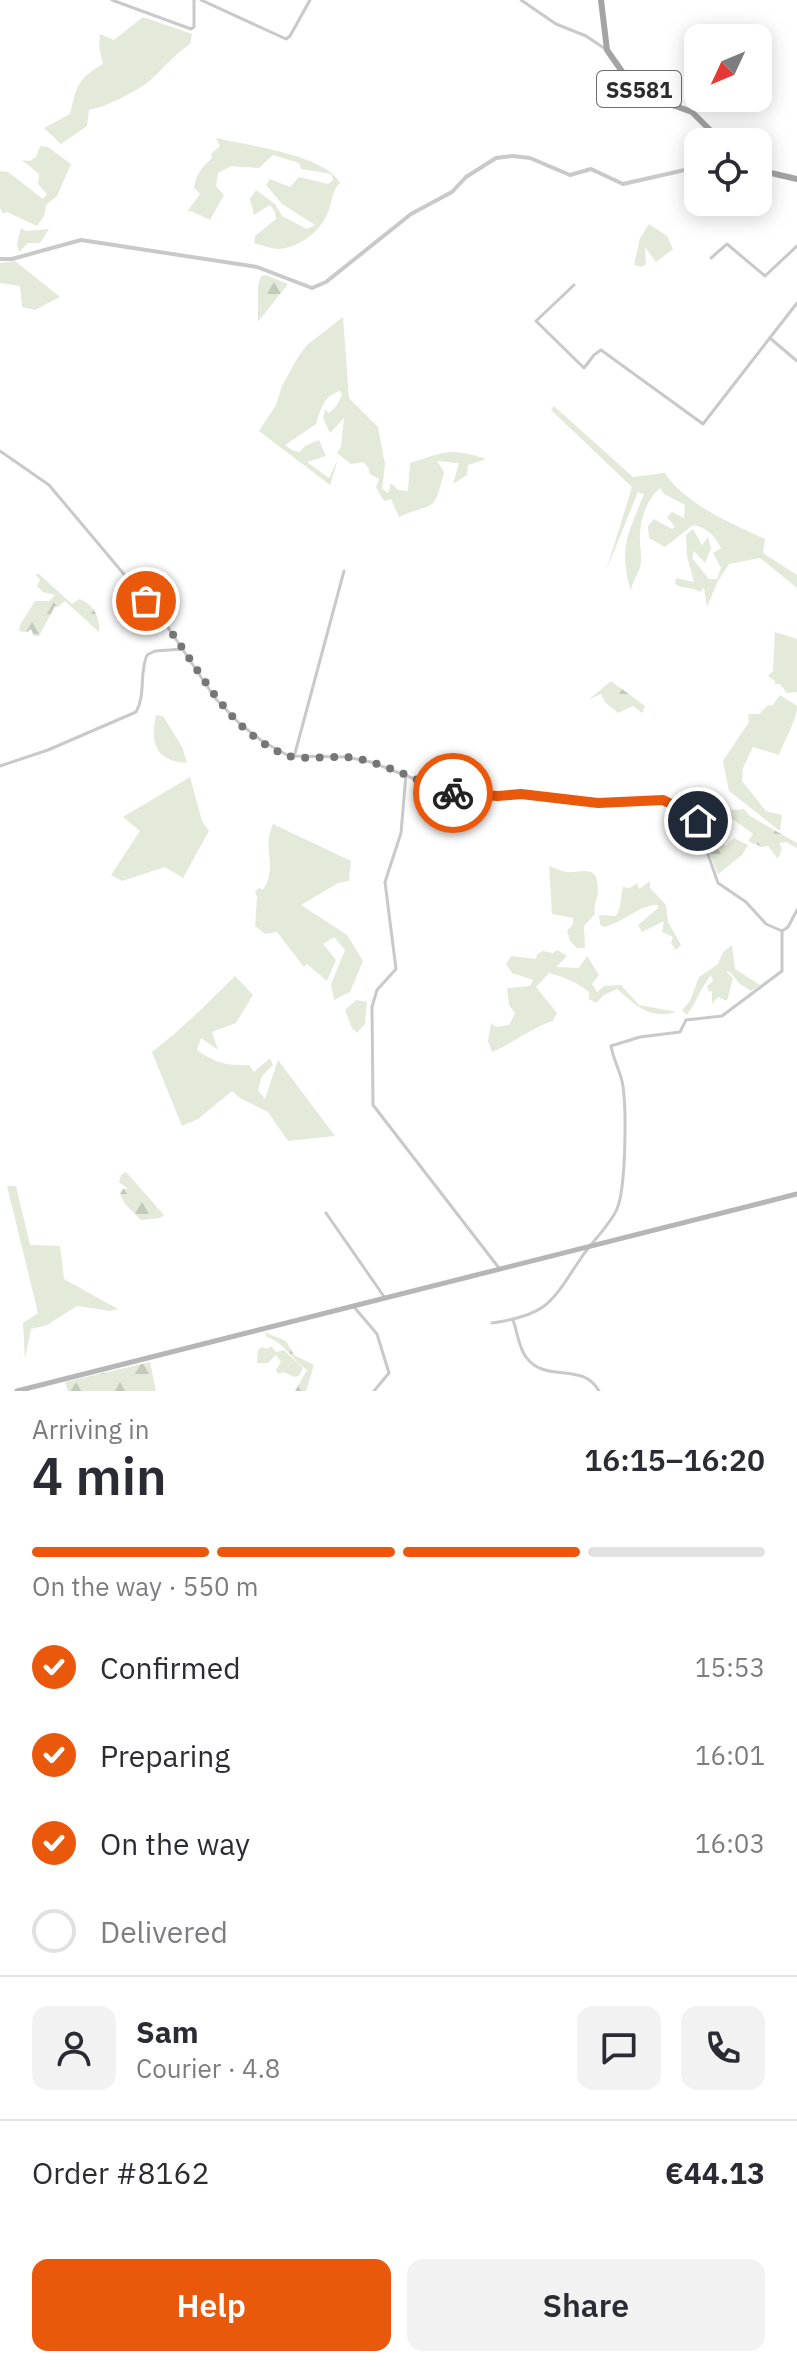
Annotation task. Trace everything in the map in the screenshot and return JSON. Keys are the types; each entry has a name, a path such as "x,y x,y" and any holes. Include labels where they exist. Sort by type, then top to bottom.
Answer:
{"main road":[{"name":"SS581","path":"601,0 607,50 616,66 636,87 664,104 692,112 708,128"},
{"path":"772,173 797,179"},
{"path":"17,1391 797,1194"}],"street":[{"path":"112,0 191,29 194,27 194,0"},
{"path":"201,0 286,39 310,0"},
{"path":"521,0 556,24 586,36 607,50"},
{"path":"0,259 12,259 81,240 257,267 312,288 326,282 411,214 452,192 466,177 496,158 530,158 570,175 591,169 623,184 684,170"},
{"path":"711,258 727,244 765,276 797,246"},
{"path":"574,285 536,321 584,368 601,350 703,424 797,303"},
{"path":"771,339 797,361"},
{"path":"0,451 49,485 183,649 215,698 262,741 294,757 346,757 378,763 451,793 521,794 598,803 668,801 695,817 718,883 746,902 766,924 782,931"},
{"path":"294,757 344,571"},
{"path":"0,766 48,750 136,712 140,705 142,668 147,655 155,651 183,649"},
{"path":"406,774 401,833 385,882 396,969 377,990 372,1007 373,1105 499,1268"},
{"path":"782,931 788,927 797,910"},
{"path":"492,1323 513,1320 545,1307 616,1213 623,1189 622,1082 611,1046 640,1037 680,1032 686,1020 722,1016 782,971 782,931"},
{"path":"326,1213 385,1298"},
{"path":"353,1306 377,1334 389,1373 374,1391"},
{"path":"513,1320 524,1356 531,1362 546,1371 589,1378 599,1391"}],"green space":[{"path":"143,17 192,34 190,44 141,87 111,103 89,110 87,126 61,144 44,128 70,114 79,84 103,64 100,34 114,40"},
{"path":"216,138 303,158 332,173 340,183 321,225 302,242 287,248 276,249 254,243 255,236 276,219 270,205 254,215 250,199 256,190 275,204 282,216 307,229 315,225 282,204 266,185 270,179 290,187 299,177 328,184 333,180 331,174 301,169 299,163 273,155 259,168 231,166 218,173 216,186 224,195 210,220 187,212 200,194 194,188 198,175 220,146"},
{"path":"40,146 48,147 71,164 57,196 46,205 44,216 37,226 7,212 3,214 0,208 0,171 8,172 43,199 47,194 38,184 39,174 22,160 30,161 36,157"},
{"path":"649,224 667,236 673,249 656,262 645,247 646,264 642,267 634,265 640,238"},
{"path":"21,228 26,231 49,229 40,243 28,243 19,252 17,244"},
{"path":"15,261 60,297 35,310 22,307 20,286 0,283 0,263"},
{"path":"261,276 288,284 258,322 258,286"},
{"path":"343,317 349,398 378,427 385,464 382,489 388,493 391,483 398,490 408,491 410,463 432,456 455,452 486,459 468,465 467,475 453,484 459,463 437,461 444,472 434,501 399,517 391,499 384,501 376,487 379,479 370,474 368,467 363,462 351,464 337,453 341,447 344,418 330,433 323,418 325,409 329,413 337,405 342,395 340,391 326,400 316,424 285,445 300,452 305,446 319,440 326,456 307,462 329,478 338,459 330,485 259,431 276,405 282,386 298,357 307,345"},
{"path":"554,406 633,477 665,473 697,504 765,539 763,553 797,575 797,588 760,558 729,564 707,607 704,588 700,592 675,584 676,578 694,582 687,556 686,535 693,529 702,545 708,537 711,548 705,563 694,551 692,558 709,579 717,579 721,568 713,553 721,548 710,533 693,525 665,547 649,538 648,526 654,519 672,529 675,527 667,517 672,512 684,518 685,505 664,494 660,488 643,515 640,529 641,563 631,591 625,552 629,531 644,494 638,492 606,571 632,487 551,410"},
{"path":"35,574 39,574 72,604 79,599 89,604 97,616 99,632 65,601 55,606 39,636 34,636 31,629 19,631 35,601 49,601 55,595 43,592 37,586 40,580"},
{"path":"775,632 797,639 797,692 787,693 768,676 773,671"},
{"path":"611,681 645,706 642,713 633,706 618,713 601,694 588,700"},
{"path":"780,695 797,706 779,755 753,747 743,768 742,781 766,811 782,815 780,831 729,791 723,761 749,722 748,714 759,714 768,705 772,706"},
{"path":"156,715 163,716 182,747 187,763 168,759 157,749 154,734"},
{"path":"190,777 202,821 209,831 183,878 165,867 122,881 111,875 140,831 123,817"},
{"path":"725,802 731,810 744,809 750,816 797,843 797,848 786,842 779,843 782,848 778,859 768,846 762,847 748,841 753,834 727,815 721,807"},
{"path":"721,821 720,843 726,846 734,838 748,845 742,855 718,874 708,838 710,831"},
{"path":"273,824 351,861 349,881 338,883 301,905 347,935 363,961 350,992 334,1000 331,984 345,950 334,937 323,944 336,960 327,981 307,964 304,967 277,932 265,934 255,926 255,892 259,888 263,890 268,881 269,842"},
{"path":"549,866 567,872 588,871 595,876 598,890 595,914 584,926 585,948 577,948 570,941 567,931 573,924 573,918 552,914"},
{"path":"650,881 650,888 666,905 668,922 681,945 676,950 671,943 673,937 662,932 664,921 642,932 638,925 658,905 644,907 611,925 603,927 600,924 599,915 616,916 623,887 630,888 637,883 639,889"},
{"path":"732,945 735,969 760,985 751,991 726,971 733,978 727,1001 718,997 712,1004 712,991 709,992 707,986 713,981 711,975 687,1015 682,1010 690,1001 699,977 718,964 723,952"},
{"path":"557,950 567,956 556,967 579,968 587,956 599,975 592,984 597,992 604,986 621,985 639,1005 677,1012 651,1012 637,1005 617,989 596,1003 589,999 589,992 580,985 549,973 536,987 557,1013 553,1021 492,1052 488,1041 491,1023 496,1027 509,1025 515,1013 509,1005 507,988 530,986 533,980 512,973 506,964 511,956 536,959 537,954 543,951 553,953"},
{"path":"235,976 253,995 236,1023 212,1032 218,1050 201,1038 197,1050 222,1063 249,1065 254,1072 270,1058 273,1065 262,1076 258,1090 265,1099 278,1060 335,1136 288,1141 268,1112 232,1091 198,1119 182,1126 152,1052"},
{"path":"356,1000 367,1002 365,1024 357,1033 345,1010"},
{"path":"126,1172 164,1215 141,1220 125,1204 120,1194 123,1189 128,1189 119,1182"},
{"path":"7,1186 16,1186 30,1245 60,1246 64,1279 118,1309 110,1311 77,1306 47,1325 31,1329 25,1359 23,1323 38,1313"},
{"path":"264,1332 286,1341 294,1355 314,1365 306,1391 295,1391 307,1370"},
{"path":"271,1346 276,1352 284,1350 303,1368 299,1376 284,1372 278,1374 276,1370 281,1362 276,1355 268,1363 257,1363 258,1350"},
{"path":"150,1362 156,1391 68,1391 65,1382"}],"way so far":[{"path":"146,601 165,623 215,698 262,741 294,757 346,757 378,763 453,793"}],"route":[{"path":"453,793 521,794 598,803 657,799 668,801 698,821"}]}
